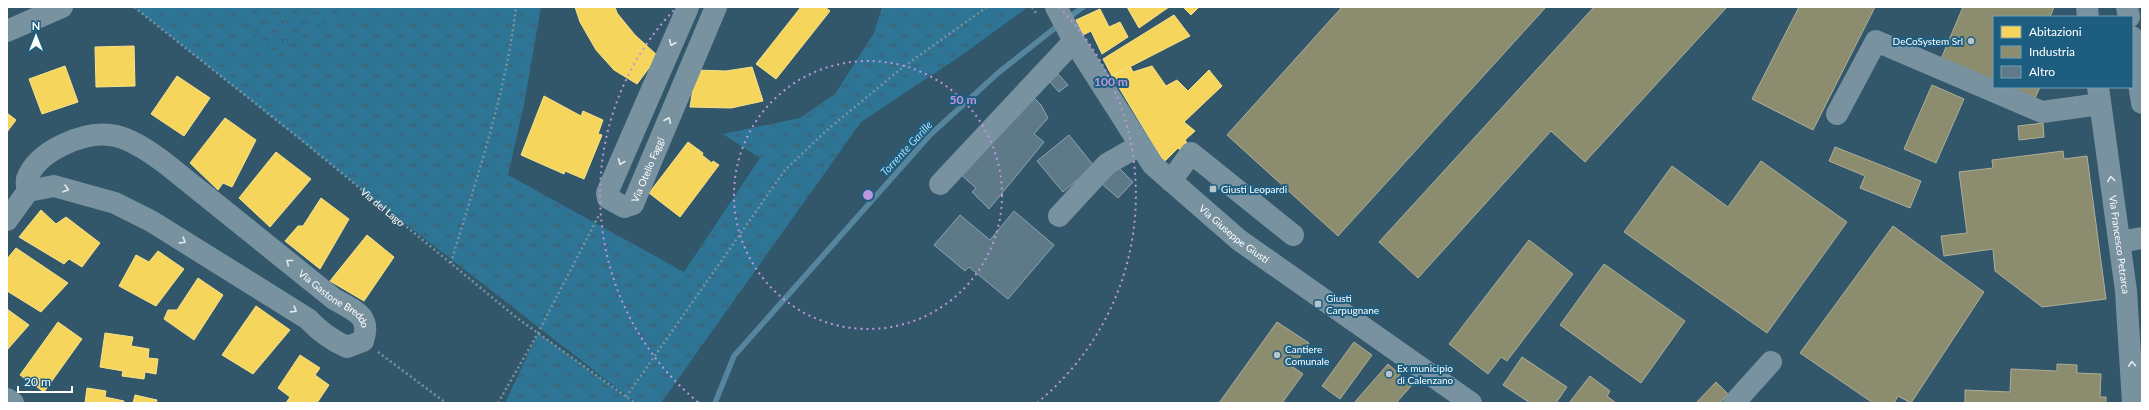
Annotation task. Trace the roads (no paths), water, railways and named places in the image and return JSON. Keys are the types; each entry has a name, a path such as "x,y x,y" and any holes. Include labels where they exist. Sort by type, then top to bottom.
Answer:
{"street":[{"name":"Via Otello Faggi","path":"688,7 607,193 608,198 624,207 633,204 716,7"},
{"name":"Via Giuseppe Giusti","path":"1056,7 1071,36 1153,165 1239,240 1447,396 1472,403"},
{"path":"7,31 50,9"},
{"path":"940,184 1071,36"},
{"path":"1837,114 1876,41 2042,112 2099,95"},
{"path":"2133,43 2142,103"},
{"name":"Via Francesco Petrarca","path":"2099,95 2120,242 2135,304 2133,403"},
{"name":"Via Gastone Breddo","path":"7,220 34,190 54,186 115,203 151,221 308,319 319,332 335,342 348,347 363,341 366,332 365,322 360,314 334,299 152,153 138,145 111,134 81,138 53,150 40,159 26,179 34,190"},
{"path":"1059,216 1107,164 1140,145"},
{"path":"1171,181 1191,153 1293,235"},
{"path":"2120,242 2142,238"},
{"path":"1734,403 1771,362"},
{"path":"7,399 13,403"}],"waterway":[{"name":"Torrente Garille","path":"1067,19 1083,7"},
{"name":"Torrente Garille","path":"715,403 734,356 930,135 998,73 1060,24"}],"place":[{"name":"DeCoSystem Srl","path":"1971,41"},
{"name":"Giusti Leopardi","path":"1213,189"},
{"name":"Giusti Carpugnane","path":"1318,304"},
{"name":"Cantiere Comunale","path":"1277,355"},
{"name":"Ex municipio di Calenzano","path":"1389,374"}]}
